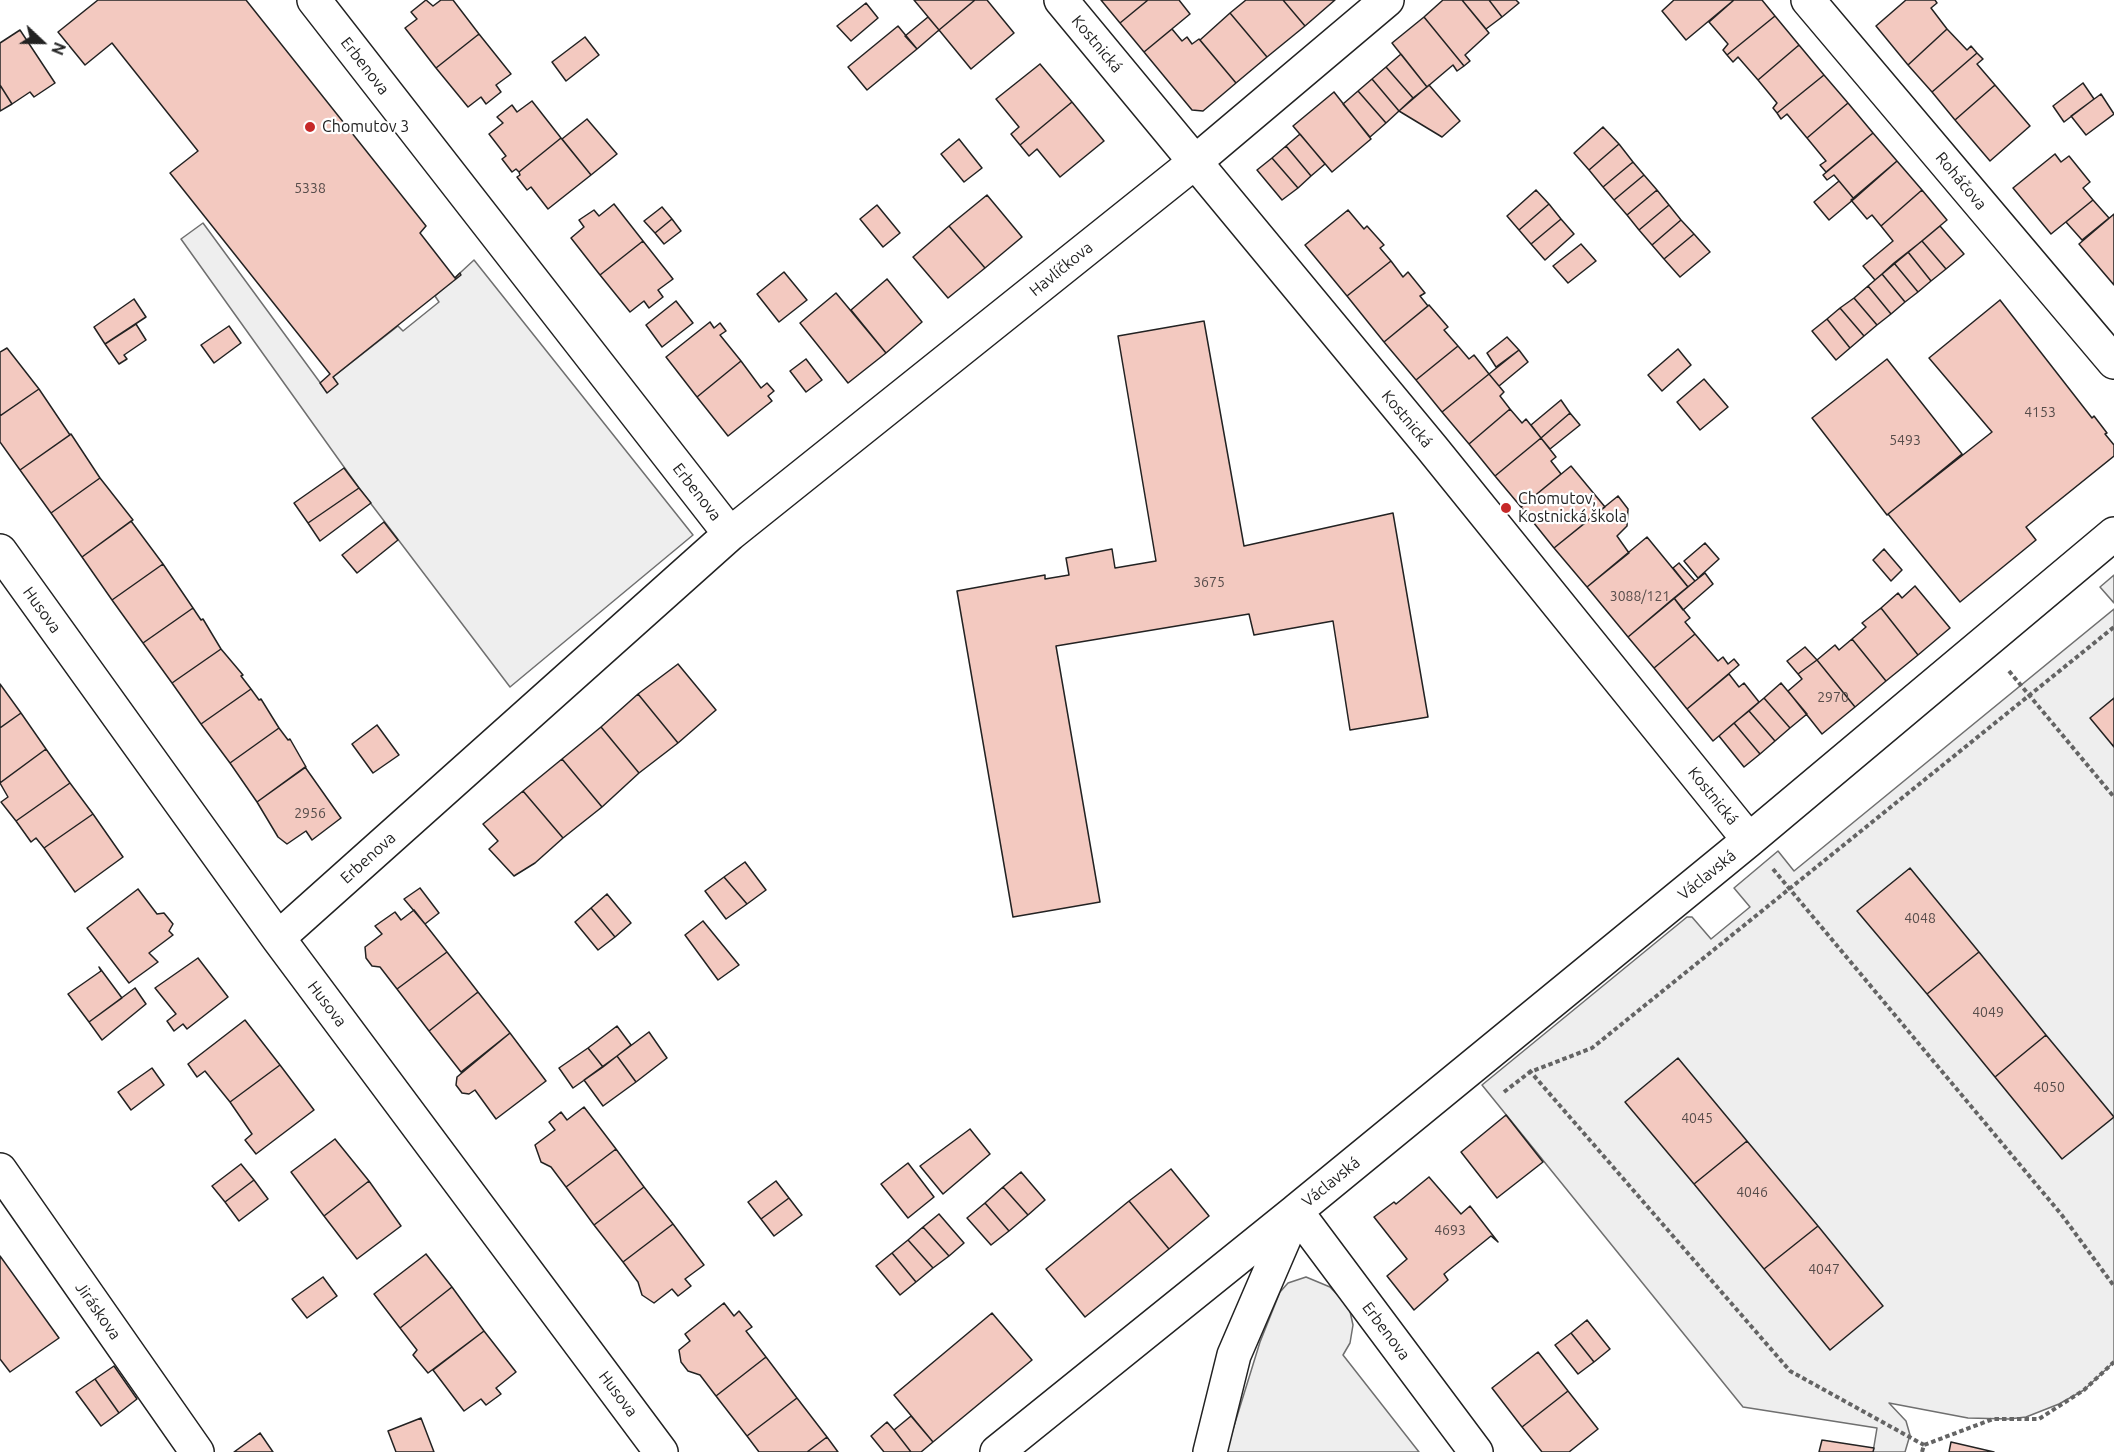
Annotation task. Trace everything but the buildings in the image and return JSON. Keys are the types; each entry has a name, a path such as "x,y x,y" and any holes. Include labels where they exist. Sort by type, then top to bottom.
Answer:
{"street":[{"name":"Erbenova","path":"278,938 730,534 314,0"},
{"name":"Kostnická","path":"1061,0 1749,840"},
{"name":"Havlíčkova","path":"730,534 1195,162 1387,0"},
{"name":"Roháčova","path":"1808,0 2114,362"},
{"name":"Václavská","path":"997,1452 1296,1211 1749,840 2114,534"},
{"name":"Husova","path":"0,551 278,938 661,1452"},
{"name":"Jiráskova","path":"0,1170 196,1452"},
{"name":"Erbenova","path":"1296,1211 1476,1452"},
{"name":"Václavská","path":"1210,1452 1234,1355 1296,1211"}],"path":[{"path":"1530,1072 1592,1048 1791,890 2114,627"},
{"path":"1985,643 2114,797"},
{"path":"1749,840 2061,1214 2114,1286"},
{"path":"1504,1041 1790,1371 1924,1445 1993,1419 2039,1419 2084,1390 2114,1362"},
{"path":"1922,1452 1924,1445"}],"shaded area":[{"path":"203,223 327,392 333,377 398,326 403,331 439,302 435,296 474,260 693,535 510,687 359,488 181,239"},
{"path":"2114,575 2114,603 2100,587"},
{"path":"2114,609 2114,1362 2084,1390 2059,1404 2026,1417 1968,1418 1889,1403 1906,1421 1910,1435 1905,1452 1873,1452 1877,1428 1743,1407 1482,1085 1687,917 1692,917 1711,939 1750,907 1734,888 1778,851 1794,871"},
{"path":"1306,1277 1330,1287 1349,1307 1353,1325 1350,1343 1343,1355 1419,1452 1226,1452 1260,1342 1280,1292 1288,1283"}],"place":[{"name":"Chomutov 3","path":"310,127"},
{"name":"Chomutov, Kostnická škola","path":"1506,508"}]}
